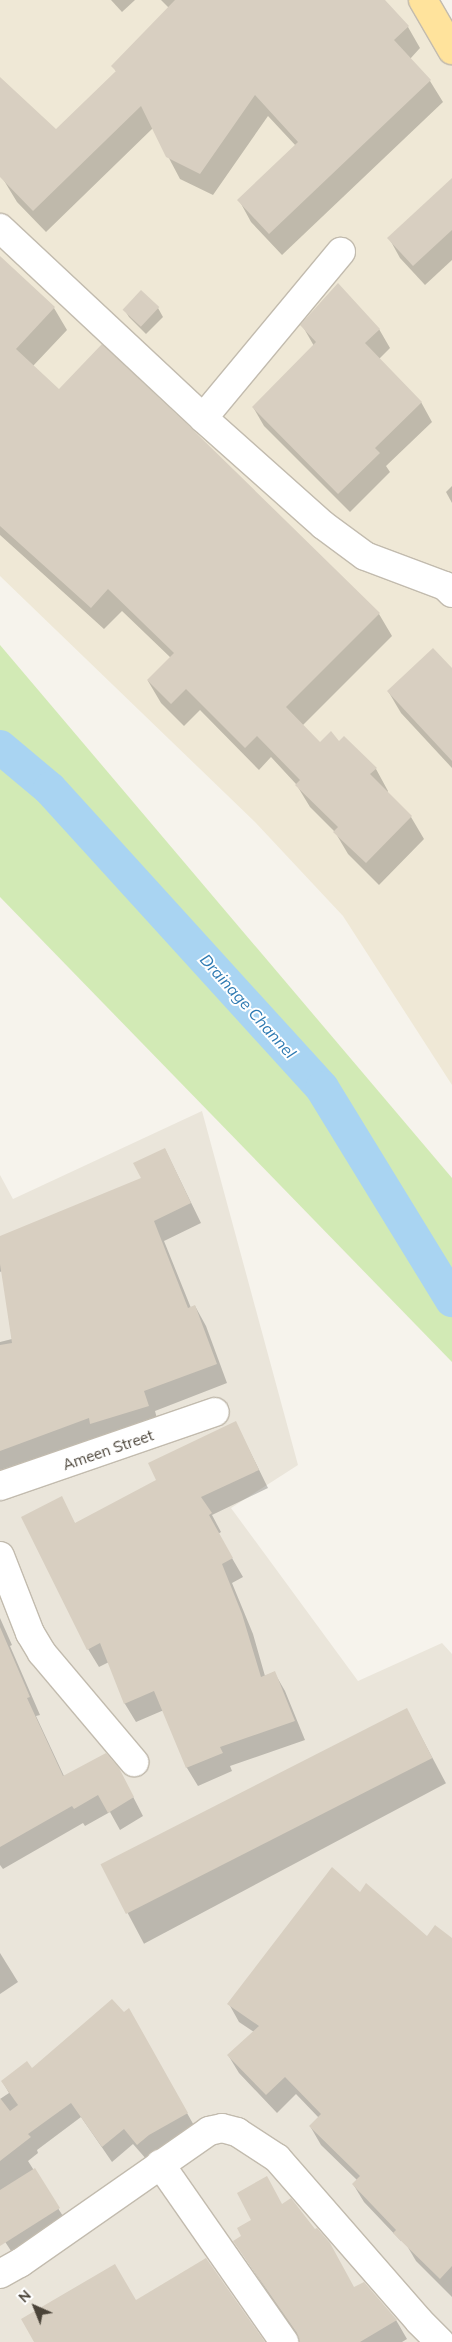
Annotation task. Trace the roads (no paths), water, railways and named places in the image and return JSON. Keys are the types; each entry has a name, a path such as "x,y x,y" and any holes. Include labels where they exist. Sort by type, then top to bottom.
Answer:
{"main road":[{"path":"423,0 452,50"}],"street":[{"path":"0,228 203,418 323,525 365,556 445,586 452,593"},
{"path":"203,418 341,252"},
{"name":"Ameen Street","path":"0,1486 215,1412"},
{"path":"0,1556 30,1633 42,1653 134,1762"},
{"path":"0,2274 20,2263 210,2131 222,2128 237,2132 277,2158 419,2321 440,2342"},
{"path":"160,2164 284,2342"}],"waterway":[{"name":"Drainage Channel","path":"0,747 50,789 322,1088 452,1300"}]}
